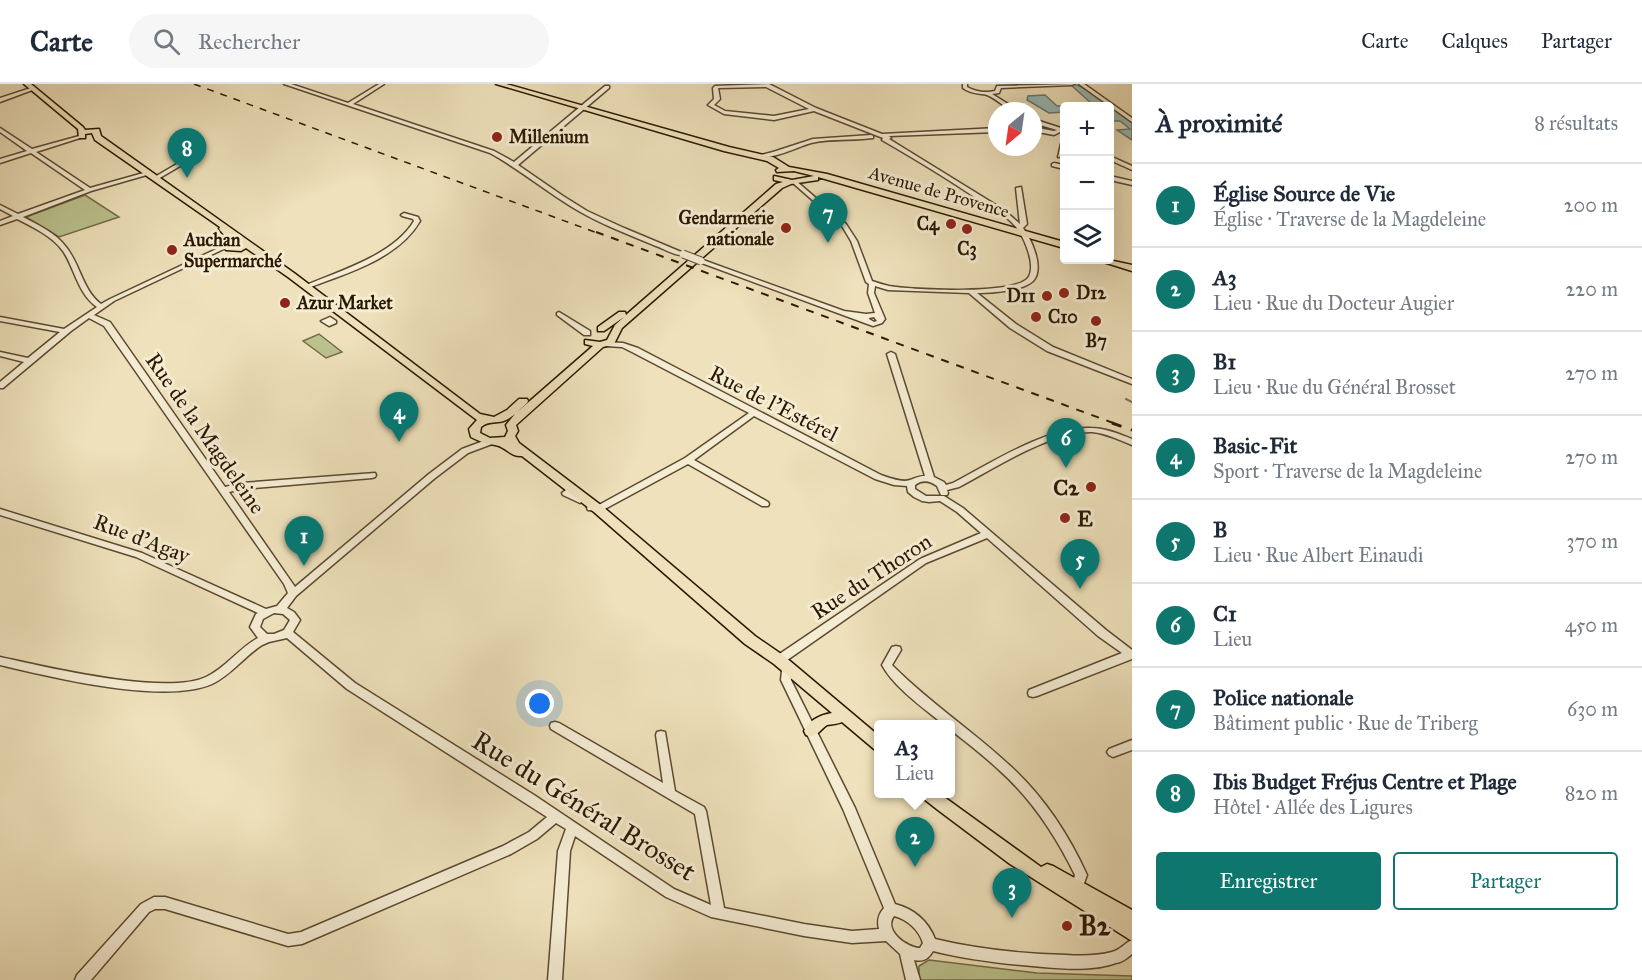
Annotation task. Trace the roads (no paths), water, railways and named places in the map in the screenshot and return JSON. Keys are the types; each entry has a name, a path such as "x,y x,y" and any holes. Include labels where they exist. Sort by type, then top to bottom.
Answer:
{"main road":[{"path":"488,84 768,159 788,169 799,179"},
{"path":"499,84 582,109"},
{"path":"33,86 87,134 224,229 236,245 258,255 399,361 480,426 494,442 511,447 874,740"},
{"path":"87,134 156,178 236,245 306,287 476,416 480,426"},
{"path":"768,159 776,175"},
{"path":"480,426 511,412 588,337 617,319 776,175 788,169"},
{"path":"776,175 799,179"},
{"path":"494,442 511,431 519,416 609,340 618,327 747,213 779,186 799,179"},
{"name":"Avenue de Provence","path":"799,179 823,179 1023,233 1060,245"},
{"path":"1114,259 1132,266"},
{"path":"1114,263 1132,266"},
{"path":"601,329 609,340"},
{"path":"588,337 609,340"},
{"path":"498,419 511,431 515,445 598,509 874,747"},
{"path":"811,731 824,720 838,718"},
{"path":"934,798 989,842 1073,897 1117,919 1132,933"},
{"path":"942,798 1029,861 1132,919"}],"street":[{"path":"288,84 467,142 515,164 584,212 636,236 843,313 880,317 872,295 872,285"},
{"path":"347,104 375,84"},
{"path":"347,104 382,84"},
{"path":"814,109 774,118 724,112 711,105 717,99 715,88 717,87 766,84 872,135 885,137 988,130"},
{"path":"965,84 965,88 969,90 988,94 1001,102"},
{"path":"988,94 999,91 996,86 1072,84"},
{"path":"1082,84 1132,120"},
{"path":"0,100 33,86"},
{"path":"515,164 607,87"},
{"path":"1044,128 1060,129"},
{"path":"0,130 89,190"},
{"path":"0,161 87,134"},
{"path":"768,159 781,151 806,143 872,135"},
{"path":"799,179 804,190 837,217 850,233 867,279 872,285 883,288 1007,289 1030,280 1034,274 1034,265 1023,233 1005,214 885,137"},
{"path":"156,178 201,152"},
{"path":"1114,160 1132,168"},
{"path":"1054,165 1060,166"},
{"path":"0,223 89,190 147,174"},
{"path":"1114,179 1132,183"},
{"path":"1019,188 1023,233"},
{"path":"0,207 63,246 79,274 89,299 101,307"},
{"path":"1005,214 1010,231"},
{"path":"306,287 384,251 406,237 417,220 404,215"},
{"path":"0,386 65,331 121,294 186,269 236,245"},
{"path":"872,295 883,288"},
{"path":"969,290 1013,326 1050,349 1132,382"},
{"path":"867,317 876,308"},
{"path":"559,314 588,337"},
{"name":"Rue de la Magdeleine","path":"89,315 107,324 224,490 288,583 293,594"},
{"path":"3,320 65,331"},
{"name":"Rue de l'Estérel","path":"609,340 623,345 878,477 911,484"},
{"path":"0,354 30,361"},
{"path":"891,354 930,479 960,510 1102,633 1131,654"},
{"path":"566,493 573,495 590,508 598,509 688,460 753,412"},
{"path":"465,452 480,426"},
{"path":"930,479 918,479 911,484 911,490 918,496 930,500 1060,434 1091,429 1107,432 1132,442"},
{"path":"280,609 293,594 439,472 465,452 494,442"},
{"path":"688,460 765,504"},
{"path":"224,490 241,486 372,475"},
{"name":"Rue d'Agay","path":"0,512 139,555 265,612"},
{"name":"Rue du Thoron","path":"783,667 923,561 988,534"},
{"path":"0,661 42,671 174,689 207,681 228,667 253,645 267,638 288,633 295,620 291,614 280,609 265,612 256,622 255,627 260,636 267,638"},
{"name":"Rue du Général Brosset","path":"288,633 351,686 555,816 670,893 718,912 852,937 889,934"},
{"path":"896,650 887,665 890,670 948,720"},
{"path":"1033,693 1131,654"},
{"path":"783,667 786,680 849,808 891,910"},
{"path":"555,726 700,811 718,912"},
{"path":"955,726 1003,767 1042,811 1078,868 1081,875 1077,888"},
{"path":"661,735 670,794"},
{"path":"1113,752 1132,746"},
{"path":"82,980 145,908 154,903 165,903 288,940 302,938 469,864 503,853 530,837 555,816"},
{"path":"555,980 564,851 572,828"},
{"path":"906,953 921,955 927,951 930,944 928,934 904,912 891,910 885,915 883,925 906,953 913,980"},
{"path":"930,944 954,950 1040,960 1091,962 1117,957 1132,946"}],"water":[{"path":"1070,84 1091,91 1106,102 1090,102"},
{"path":"1045,95 1057,106 1060,106 1060,112 1049,113 1042,109 1042,102 1030,102 1027,100 1028,96"},
{"path":"1114,108 1132,122 1132,140 1117,130 1130,129 1120,121 1114,121"}],"waterway":[{"path":"1126,399 1132,402"}],"railway":[{"path":"194,84 600,234"},
{"path":"596,232 1116,424"},
{"path":"1112,423 1132,430"}],"place":[{"name":"Millenium","path":"497,137"},
{"name":"Ibis Budget Fréjus Centre et Plage","path":"187,178"},
{"name":"C4","path":"951,224"},
{"name":"Gendarmerie nationale","path":"786,228"},
{"name":"C3","path":"967,229"},
{"name":"Police nationale","path":"828,243"},
{"name":"Auchan Supermarché","path":"172,250"},
{"name":"D12","path":"1064,293"},
{"name":"D11","path":"1047,296"},
{"name":"Azur Market","path":"285,303"},
{"name":"C10","path":"1036,317"},
{"name":"B7","path":"1096,321"},
{"name":"Basic-Fit","path":"399,442"},
{"name":"C1","path":"1066,468"},
{"name":"C2","path":"1091,487"},
{"name":"E","path":"1065,518"},
{"name":"Église Source de Vie","path":"304,566"},
{"name":"B","path":"1080,589"},
{"name":"A3","path":"915,867"},
{"name":"B1","path":"1012,918"},
{"name":"B2","path":"1067,926"}]}
